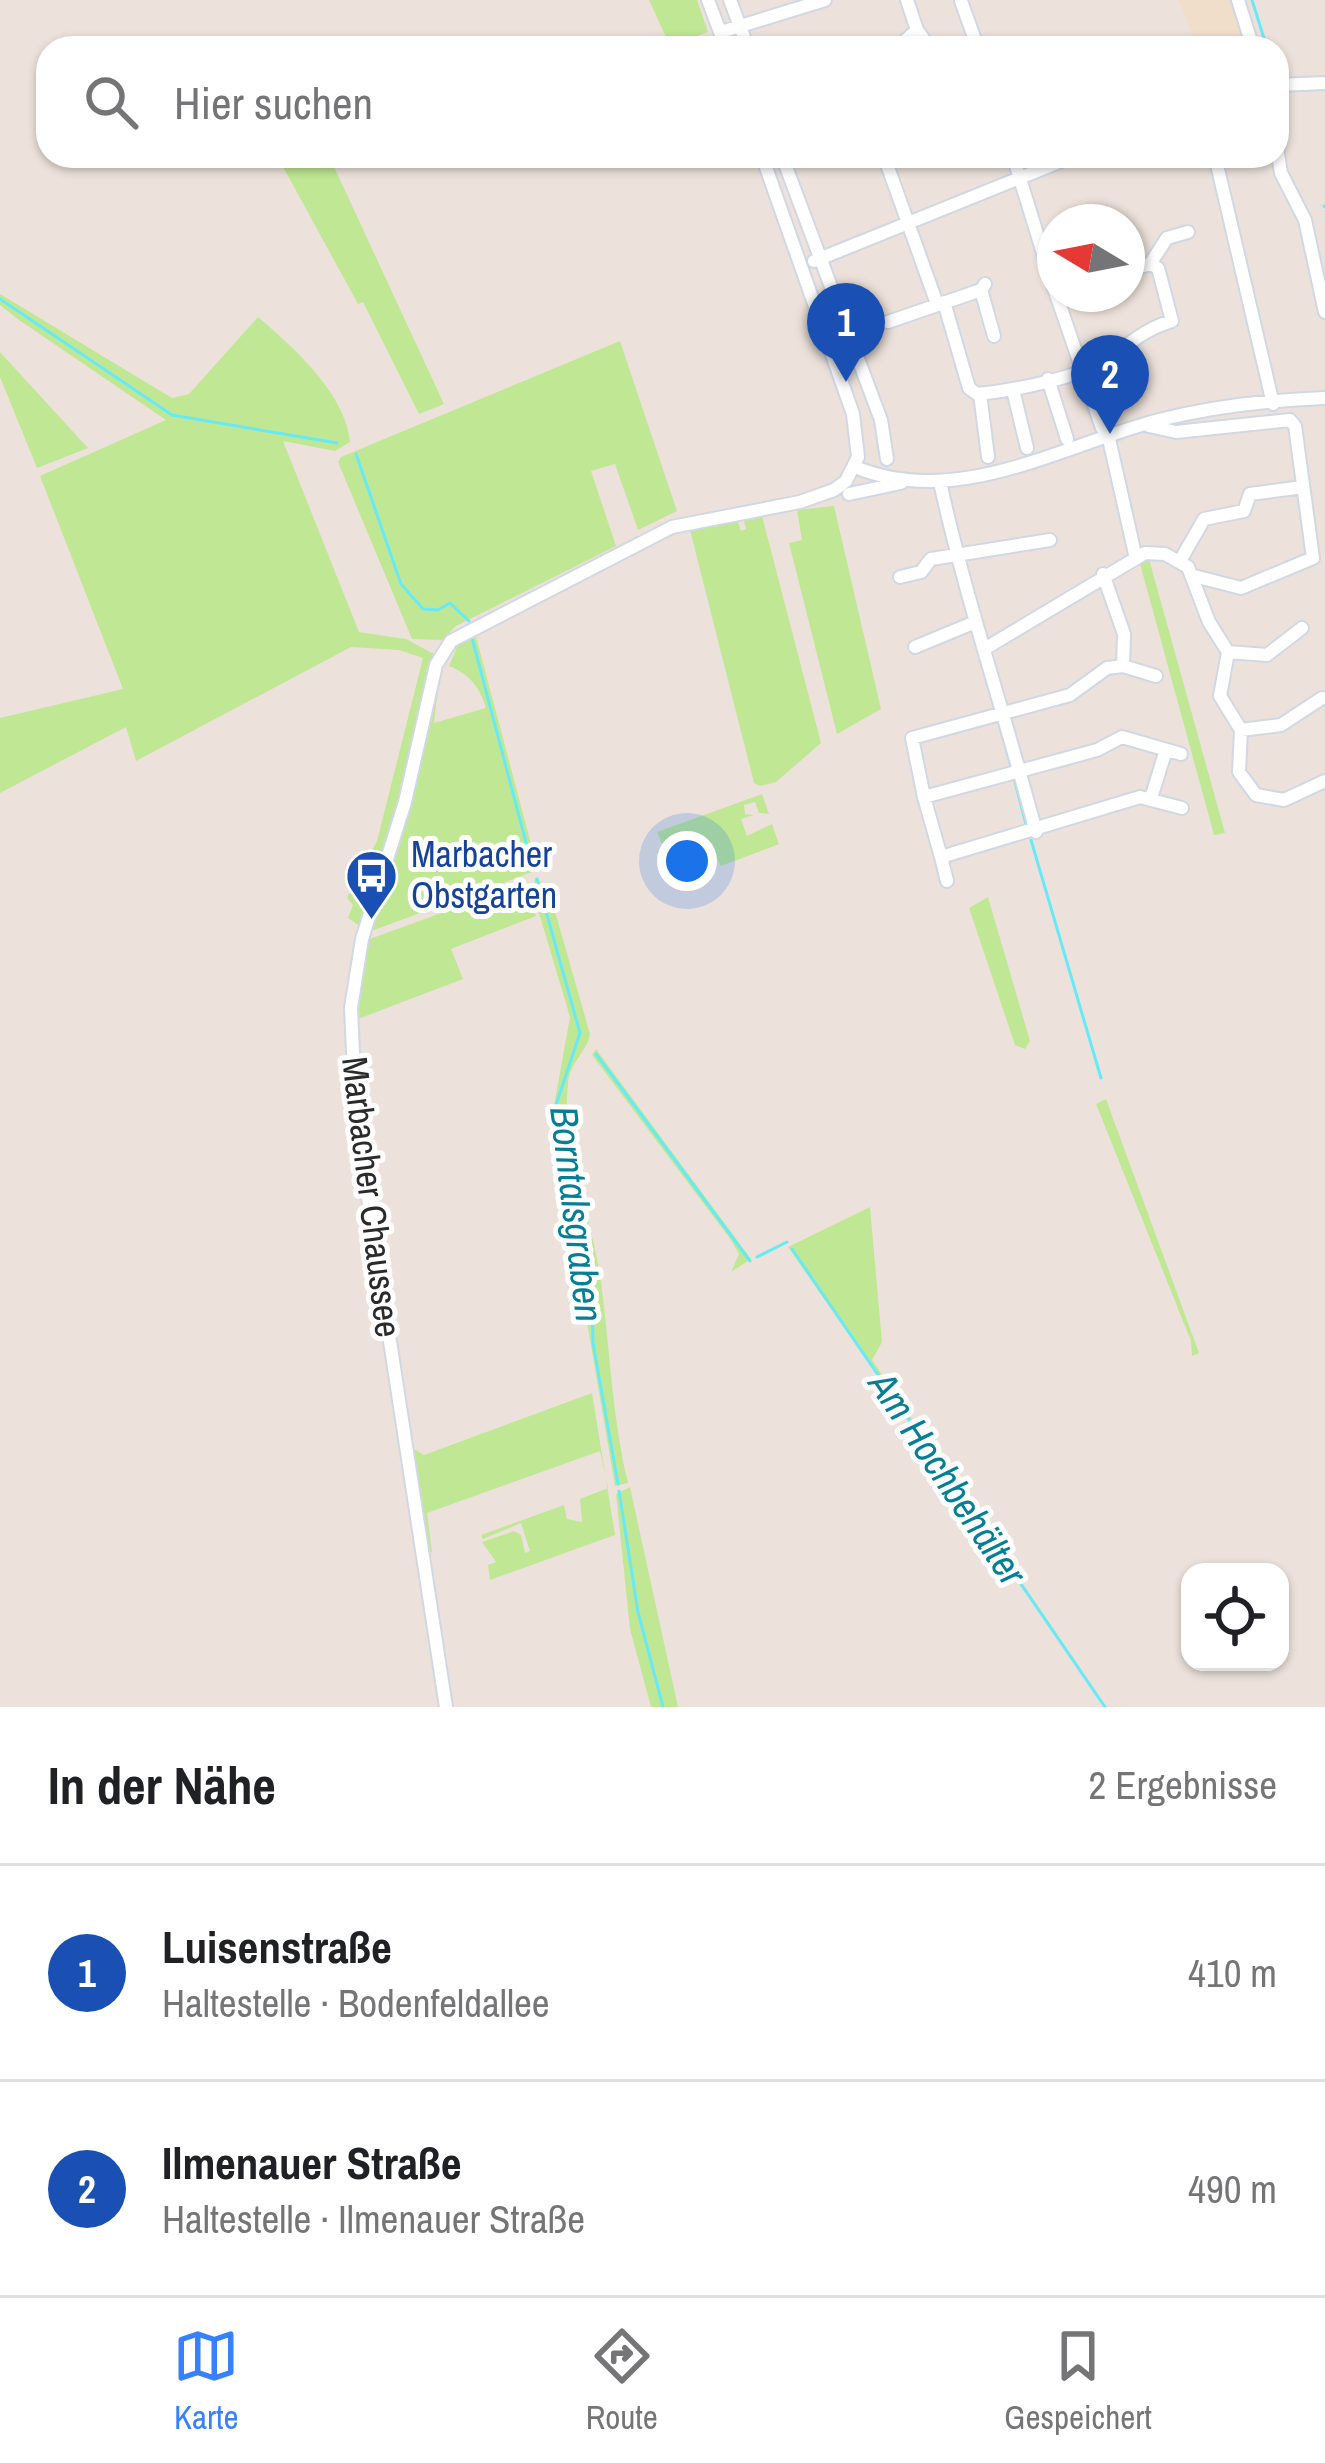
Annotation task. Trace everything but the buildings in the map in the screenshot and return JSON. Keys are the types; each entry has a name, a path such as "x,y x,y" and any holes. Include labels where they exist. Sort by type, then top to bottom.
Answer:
{"street":[{"path":"707,0 722,36"},
{"path":"730,0 745,36"},
{"path":"721,32 825,0"},
{"path":"907,0 921,36"},
{"path":"1238,0 1249,36"},
{"path":"961,1 974,36"},
{"path":"910,36 917,30"},
{"path":"1289,85 1325,83"},
{"path":"766,168 859,436 854,467 902,482"},
{"path":"786,168 881,420 887,459"},
{"path":"888,168 969,388 980,394 1013,390 1103,362 1144,329 1172,321 1158,268 1150,264"},
{"path":"1018,168 1037,231"},
{"path":"800,266 1042,168"},
{"path":"1218,168 1273,404"},
{"path":"1280,168 1305,220 1325,312"},
{"path":"1145,266 1167,238 1188,232"},
{"path":"888,322 983,287 994,336"},
{"path":"1063,312 1106,434 1135,554"},
{"path":"836,367 855,360"},
{"path":"1048,379 1066,439"},
{"path":"1013,390 1027,448"},
{"path":"980,394 988,457"},
{"path":"849,494 902,482 940,482 1147,424 1325,398"},
{"path":"881,420 897,416"},
{"path":"1147,424 1176,432 1293,421 1313,558 1241,588 1194,575"},
{"name":"Marbacher Chaussee","path":"446,1707 356,1119 351,1008 362,939 405,802 436,665 463,632 672,527 818,497 846,481 854,467"},
{"path":"940,482 973,622 986,648 1036,832"},
{"path":"1180,561 1204,519 1240,513 1250,494 1303,485"},
{"path":"900,577 956,554 1050,540"},
{"path":"986,648 1135,554 1160,553 1180,561 1194,575 1208,622 1228,652 1220,696 1241,730 1238,772 1256,795 1284,800 1325,782"},
{"path":"1103,574 1124,634 1123,666"},
{"path":"916,646 973,622"},
{"path":"1228,652 1256,657 1284,653 1302,628"},
{"path":"947,881 912,738 1070,694 1096,673 1123,666 1156,676"},
{"path":"1241,730 1275,728 1322,698"},
{"path":"1302,712 1312,726"},
{"path":"924,797 1097,750 1122,737 1180,754"},
{"path":"1151,798 1166,749"},
{"path":"940,857 1036,832 1136,797 1182,808"}],"shaded area":[{"path":"1179,0 1230,0 1241,36 1193,36"}],"green space":[{"path":"649,0 697,0 708,32 665,36"},
{"path":"284,168 335,168 444,404 419,414 363,302 358,304"},
{"path":"0,294 172,398 189,394 258,317 316,373 339,406 350,442 335,451 283,441 359,632 406,639 434,654 400,801 360,926 348,918 353,905 347,898 377,841 423,658 399,650 351,647 136,761 126,727 0,793 0,718 123,689 40,476 166,420 19,320 0,305"},
{"path":"620,341 677,511 638,530 615,464 591,471 616,546 456,626 442,640 412,639 338,462 341,457"},
{"path":"0,352 88,448 37,468 0,377"},
{"path":"834,506 881,709 837,734 789,543 802,540 797,510"},
{"path":"762,516 821,743 776,782 760,786 754,783 689,526 737,519 741,531 746,529 743,518"},
{"path":"1149,559 1225,833 1214,835 1139,560"},
{"path":"475,633 538,870 371,931 440,672 434,723 486,708 473,682 449,666 457,647"},
{"path":"762,794 769,814 759,813 755,802 744,805 745,814 754,815 741,819 747,836 772,824 779,844 721,866 717,859 680,873 671,847 664,849 657,832"},
{"path":"535,878 548,887 590,1034 569,1076 567,1109 573,1159 597,1257 628,1483 615,1486 552,1117 570,1017 533,893"},
{"path":"524,883 536,916 451,949 463,979 358,1019 367,940"},
{"path":"988,897 1030,1041 1025,1049 1015,1045 969,908"},
{"path":"596,1049 751,1259 731,1272 739,1254 731,1240 592,1055"},
{"path":"1106,1099 1199,1353 1192,1356 1191,1341 1096,1104"},
{"path":"870,1207 882,1342 872,1360 940,1460 954,1467 946,1472 1107,1707 788,1247"},
{"path":"592,1393 606,1477 600,1451 427,1513 432,1552 426,1553 411,1447 424,1455"},
{"path":"630,1487 678,1707 651,1707 630,1629 616,1494"},
{"path":"607,1488 615,1535 490,1580 488,1565 496,1562 482,1542 514,1531 521,1535 525,1553 530,1551 521,1523 483,1539 481,1535 564,1505 567,1519 582,1522 580,1499"}],"waterway":[{"path":"1252,0 1263,36"},
{"name":"Borntalsgraben","path":"0,299 172,415 337,443"},
{"name":"Borntalsgraben","path":"356,454 401,584 423,609 438,610 450,603 469,621"},
{"name":"Borntalsgraben","path":"472,638 533,869"},
{"path":"982,665 995,709"},
{"path":"999,723 1011,766"},
{"path":"1015,782 1026,824"},
{"path":"1031,840 1101,1078"},
{"name":"Borntalsgraben","path":"537,879 580,1033 556,1105 565,1133 560,1153 574,1223 591,1268 593,1343 618,1484"},
{"name":"Am Hochbehälter","path":"596,1054 750,1261"},
{"name":"Am Hochbehälter","path":"757,1257 787,1242"},
{"name":"Am Hochbehälter","path":"792,1249 1105,1707"},
{"name":"Borntalsgraben","path":"619,1491 638,1612 663,1707"}],"place":[{"name":"Luisenstraße","path":"846,382"},
{"name":"Ilmenauer Straße","path":"1110,434"},
{"name":"Marbacher Obstgarten","path":"372,921"}]}
